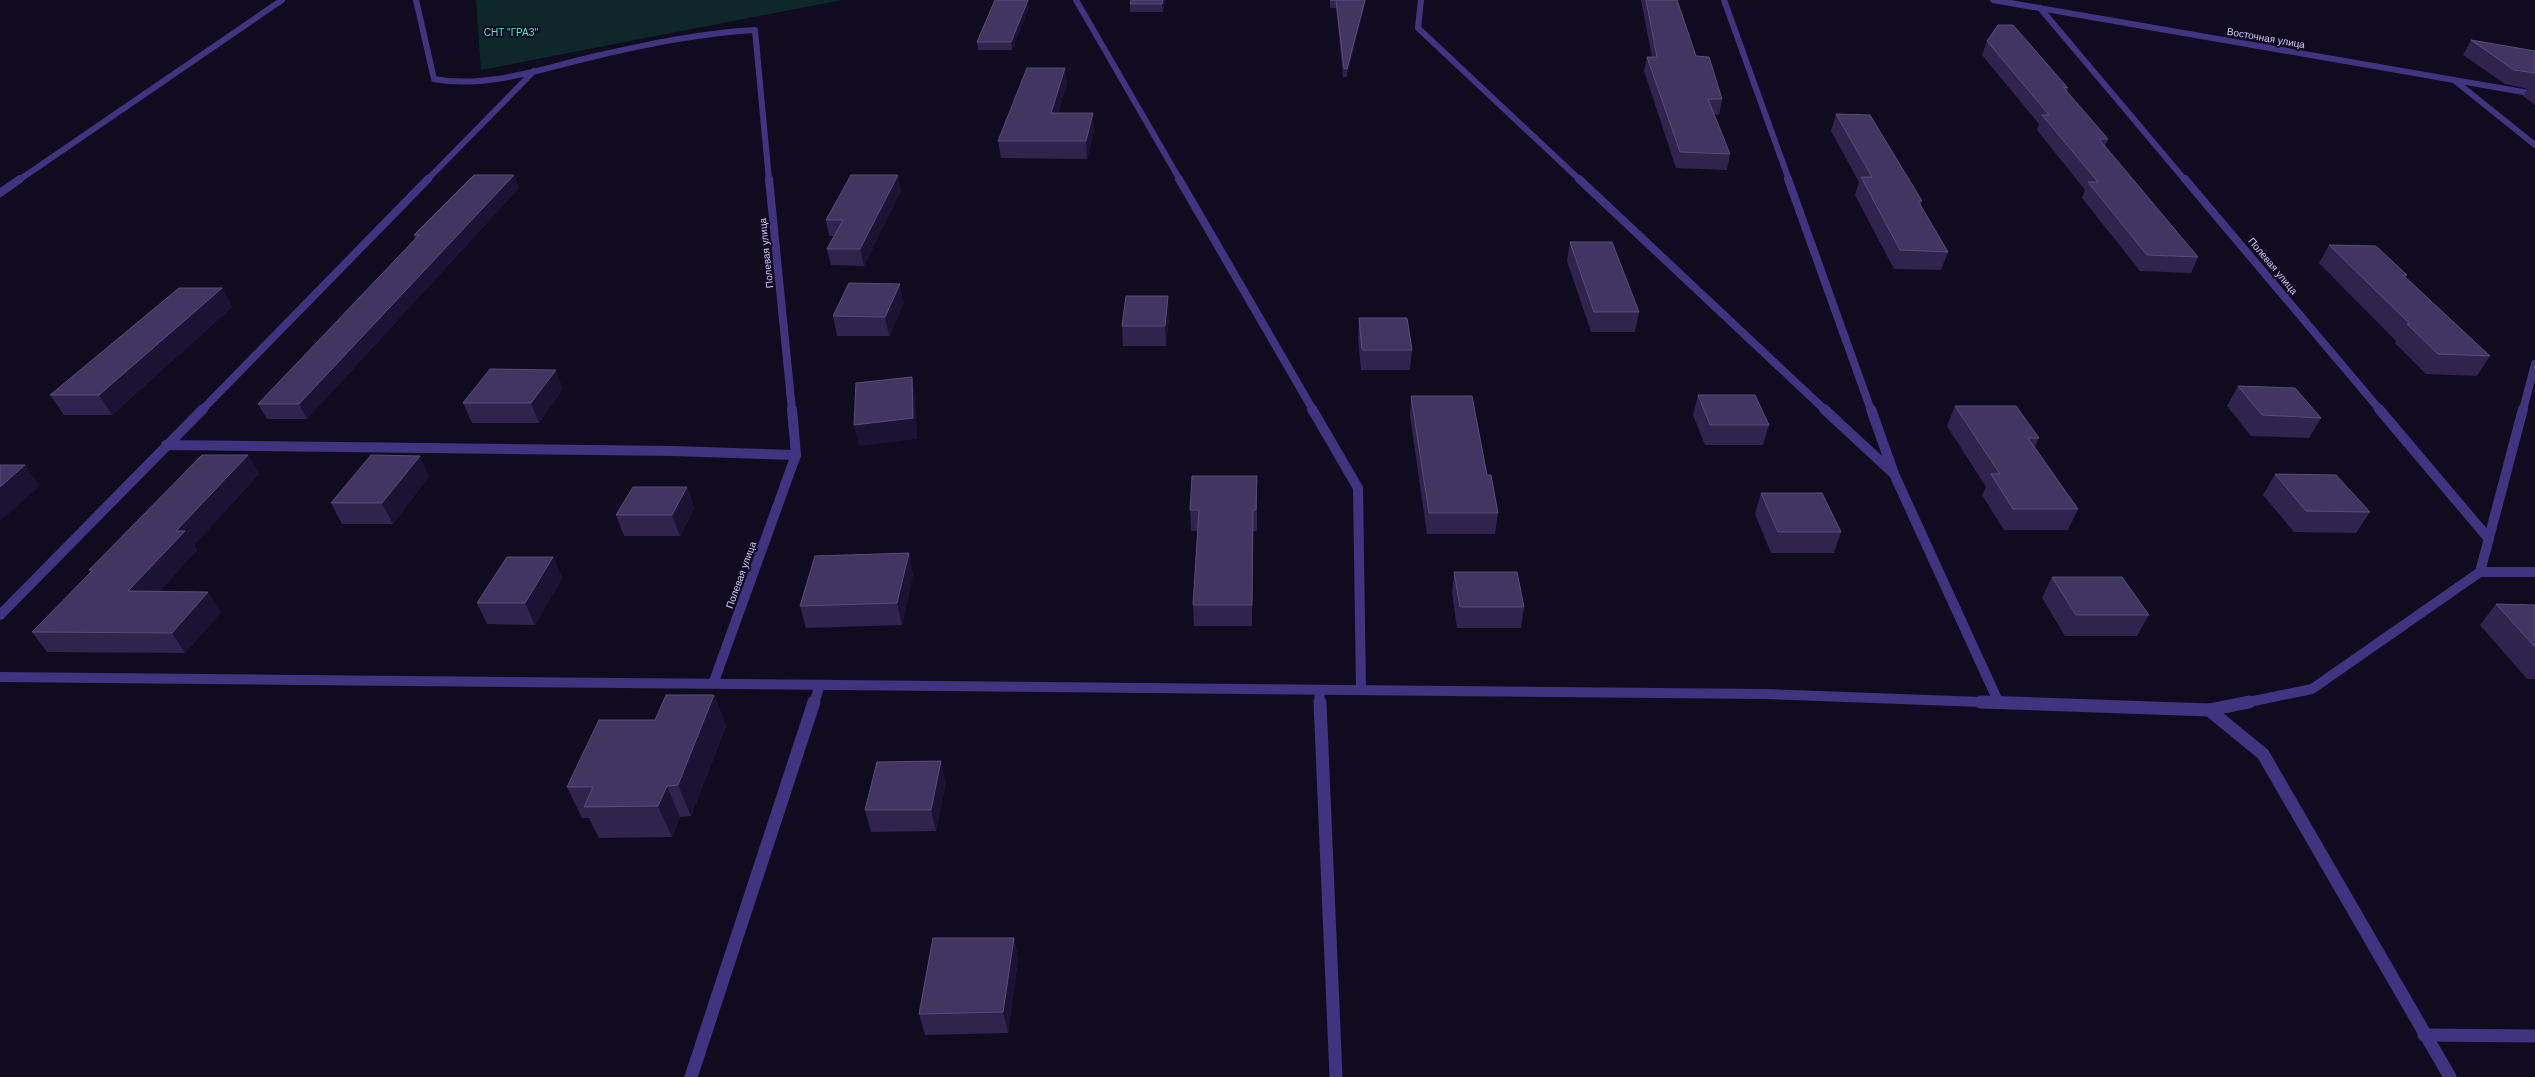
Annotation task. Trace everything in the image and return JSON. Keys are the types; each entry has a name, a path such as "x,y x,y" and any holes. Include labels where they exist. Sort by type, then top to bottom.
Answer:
{"street":[{"path":"0,193 282,0"},
{"path":"416,0 434,79 443,82 458,83 534,71"},
{"path":"1076,0 1358,488 1361,690"},
{"path":"1421,0 1418,28 1894,474"},
{"path":"1724,0 1894,474 1998,701"},
{"name":"Восточная улица","path":"1993,0 2535,94"},
{"name":"Полевая улица","path":"2040,8 2489,539"},
{"name":"Полевая улица","path":"534,71 613,52 721,33 755,30 796,455 713,684"},
{"path":"0,615 534,71"},
{"path":"2452,79 2535,145"},
{"path":"2480,572 2535,364"},
{"path":"166,445 673,450 796,455"},
{"path":"0,677 1766,694 1998,701 2209,710 2312,689 2480,572 2535,572"},
{"path":"691,1077 820,685"},
{"path":"1319,690 1336,1077"},
{"path":"2209,710 2263,754 2424,1035 2450,1077"},
{"path":"2424,1035 2535,1036"}],"green space":[{"name":"СНТ \"ГРАЗ\"","path":"476,0 842,0 481,70"}],"building":[{"path":"995,0 1028,0 1011,42 977,42"},
{"path":"1131,0 1163,0 1162,4 1130,4"},
{"path":"1336,0 1365,0 1347,69 1344,68"},
{"path":"1646,0 1677,0 1696,56 1709,57 1722,99 1708,99 1730,154 1680,152 1647,57 1657,57"},
{"path":"1998,25 2013,25 2068,88 2063,87 2108,139 2099,139 2198,257 2147,255 2088,182 2098,182 2042,115 2049,115 1987,41"},
{"path":"2471,40 2535,51 2535,73 2514,70"},
{"path":"1027,68 1065,68 1051,113 1093,113 1086,141 998,141"},
{"path":"1836,114 1870,115 1922,201 1918,201 1948,252 1900,250 1861,177 1872,177"},
{"path":"474,175 514,175 299,404 258,404 419,235 414,235"},
{"path":"851,175 898,175 860,249 827,249 843,220 826,220"},
{"path":"1570,242 1612,242 1639,312 1594,312"},
{"path":"2329,245 2376,246 2407,275 2403,275 2490,356 2438,354 2407,324 2410,324"},
{"path":"849,283 900,284 885,317 833,316"},
{"path":"179,288 222,288 99,395 50,395"},
{"path":"1126,296 1168,296 1165,326 1122,326"},
{"path":"1359,318 1407,318 1412,350 1362,350"},
{"path":"490,369 556,370 531,403 463,403"},
{"path":"912,377 913,418 854,425 856,383"},
{"path":"2238,386 2295,388 2321,418 2262,415"},
{"path":"1698,395 1755,395 1769,425 1710,425"},
{"path":"1411,396 1472,396 1487,475 1491,475 1498,513 1429,513"},
{"path":"1955,406 2016,406 2039,438 2028,438 2078,509 2013,509 1991,474 2000,474"},
{"path":"202,455 248,455 176,531 185,531 128,591 208,592 172,633 32,632 93,570 89,570"},
{"path":"371,455 420,456 382,503 331,503"},
{"path":"0,465 25,465 0,487"},
{"path":"2275,474 2336,475 2370,512 2306,511"},
{"path":"1192,476 1257,476 1256,510 1253,510 1252,605 1193,605 1199,510 1190,510"},
{"path":"633,487 687,487 672,515 616,515"},
{"path":"1761,493 1822,493 1841,532 1778,532"},
{"path":"909,553 897,603 800,606 815,556"},
{"path":"507,557 553,557 525,603 477,603"},
{"path":"1454,572 1517,572 1524,607 1460,607"},
{"path":"2052,577 2122,577 2149,615 2076,615"},
{"path":"2496,604 2535,605 2535,647"},
{"path":"666,695 714,695 678,785 667,786 658,806 584,807 593,787 567,787 599,720 655,720"},
{"path":"941,761 931,810 865,810 877,762"},
{"path":"933,938 1014,938 1003,1012 919,1014"}]}
